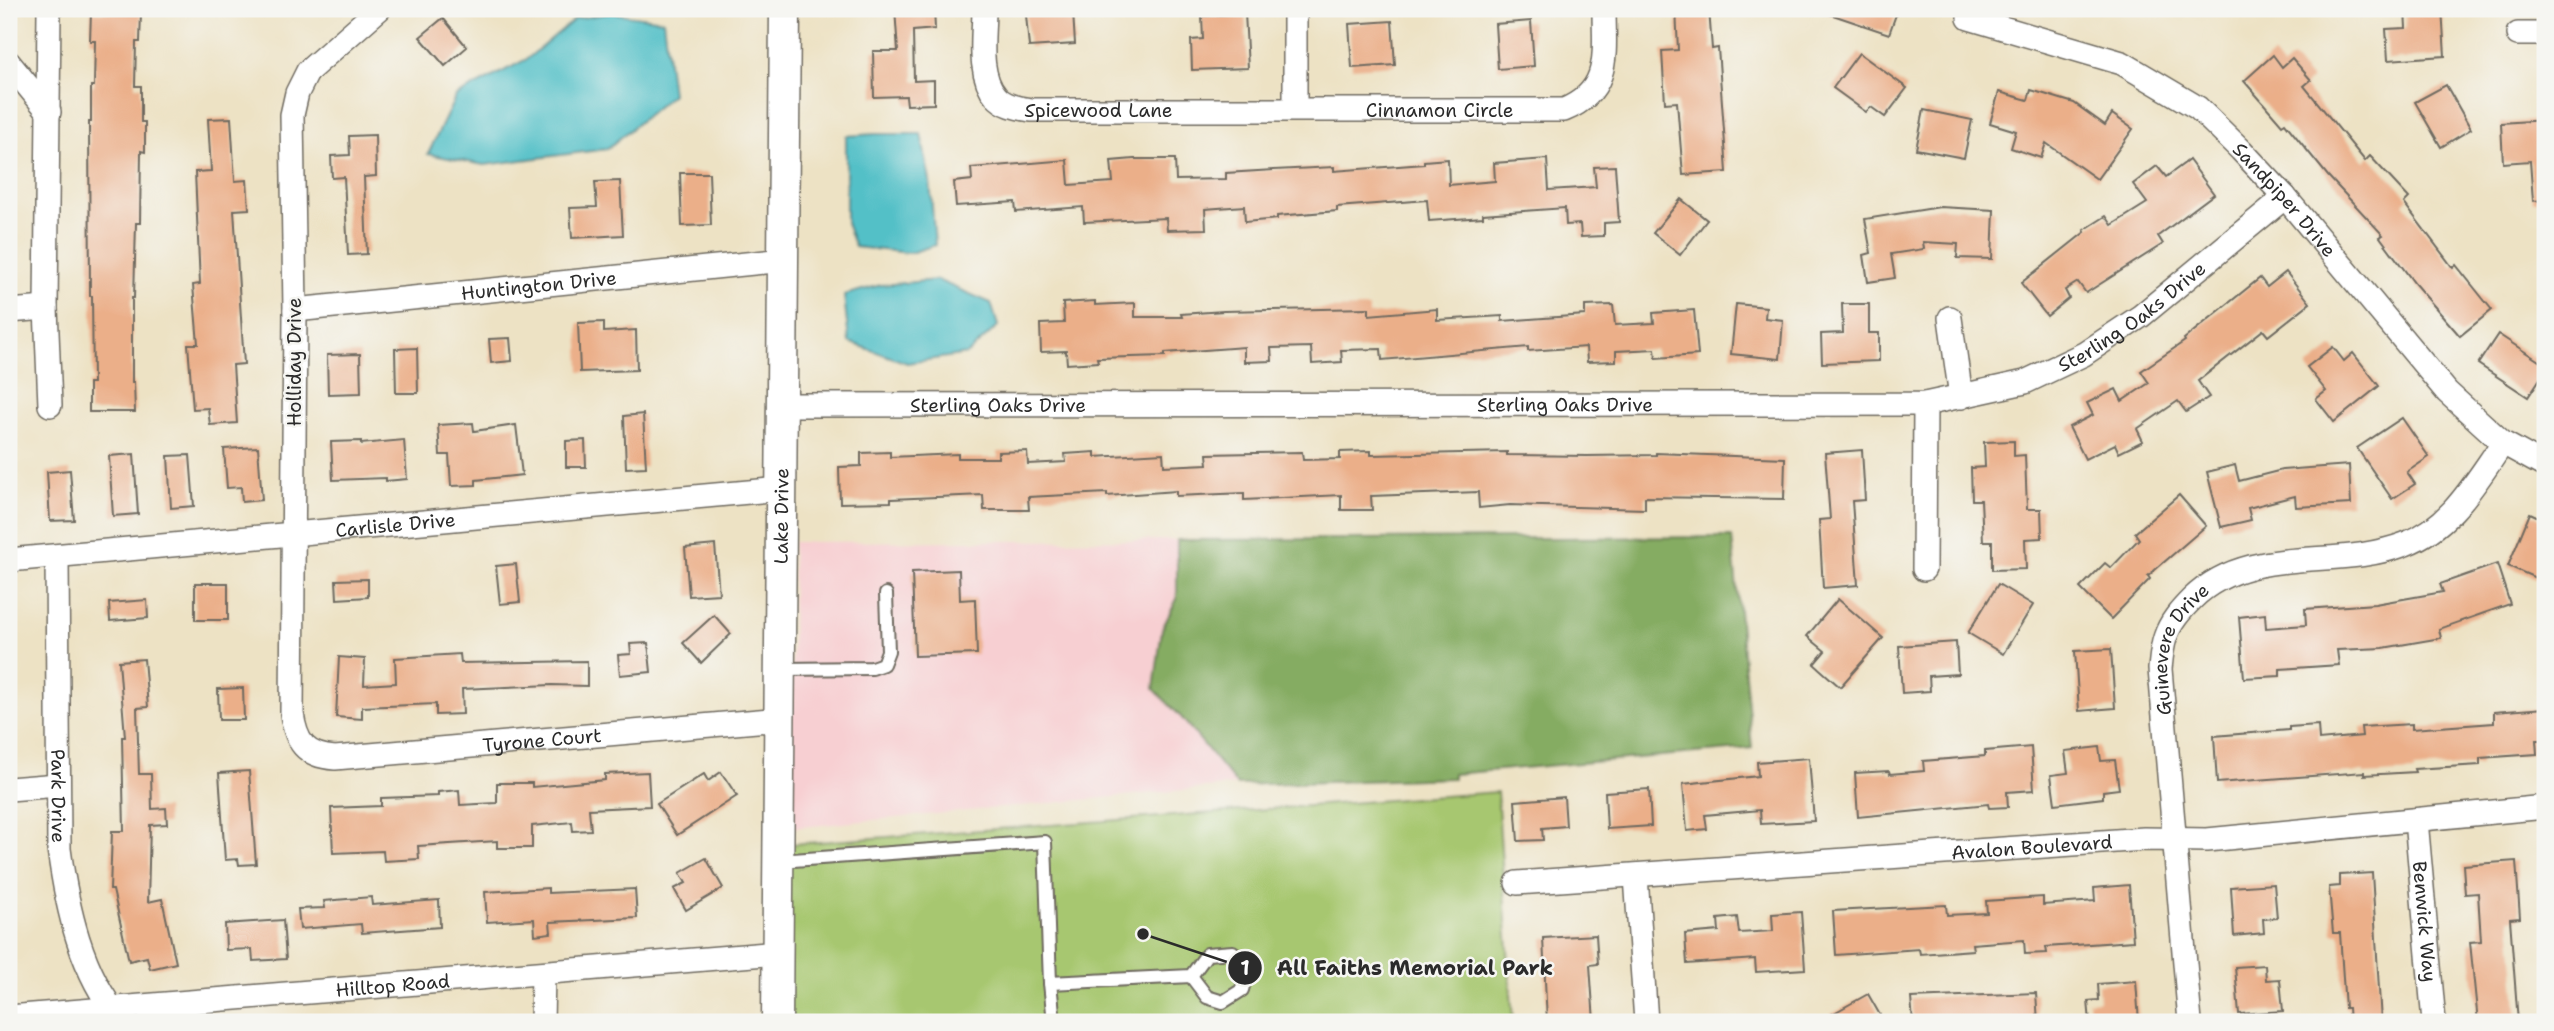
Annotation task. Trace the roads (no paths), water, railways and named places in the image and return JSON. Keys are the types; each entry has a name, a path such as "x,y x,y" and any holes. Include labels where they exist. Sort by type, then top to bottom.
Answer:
{"street":[{"path":"49,9 46,309 50,405"},
{"name":"Holliday Drive","path":"305,748 295,733 292,714 295,310 292,115 297,93 308,71 379,9"},
{"name":"Lake Drive","path":"777,1022 785,9"},
{"name":"Spicewood Lane","path":"984,9 984,61 988,82 996,96 1011,106 1031,110 1295,109"},
{"path":"1295,9 1295,109"},
{"name":"Cinnamon Circle","path":"1295,109 1564,110 1581,103 1595,89 1604,66 1604,9"},
{"name":"Sandpiper Drive","path":"1969,18 2122,63 2198,108 2285,197 2447,392 2502,443 2545,466"},
{"path":"2518,34 2545,34"},
{"path":"9,62 49,112"},
{"name":"Sterling Oaks Drive","path":"783,405 1925,404 2025,382 2084,354 2141,316 2285,197"},
{"name":"Huntington Drive","path":"295,310 784,260"},
{"path":"9,311 46,309"},
{"path":"1950,318 1961,397"},
{"path":"1924,569 1925,404"},
{"name":"Guinevere Drive","path":"2190,1022 2160,669 2165,637 2179,612 2202,589 2226,574 2259,565 2379,552 2406,544 2435,528 2457,509 2502,443"},
{"name":"Carlisle Drive","path":"9,560 781,488"},
{"name":"Park Drive","path":"57,556 59,849 66,897 86,961 117,1015"},
{"name":"Tyrone Court","path":"305,748 320,757 335,758 780,719"},
{"path":"9,789 58,785"},
{"name":"Avalon Boulevard","path":"1517,883 2144,839 2207,840 2545,807"},
{"name":"Benwick Way","path":"2416,820 2434,1022"},
{"path":"1636,876 1646,1022"},
{"name":"Hilltop Road","path":"9,1017 117,1015 778,953"},
{"path":"542,1022 543,974"}],"lane":[{"path":"781,669 872,667 883,663 888,650 886,594"},
{"path":"779,861 1045,842 1054,1022"},
{"path":"1233,952 1248,968 1242,990 1223,1002 1207,996 1191,976 1207,954 1233,952"},
{"path":"1051,983 1191,976"}],"water":[{"path":"612,13 663,20 672,94 607,149 484,165 428,154 456,96 527,59 575,19"},
{"path":"921,134 930,181 935,245 910,253 855,247 846,223 846,136"},
{"path":"937,280 991,303 998,326 967,354 907,363 849,342 844,295 881,285"}],"place":[{"name":"All Faiths Memorial Park","path":"1143,934"}]}
